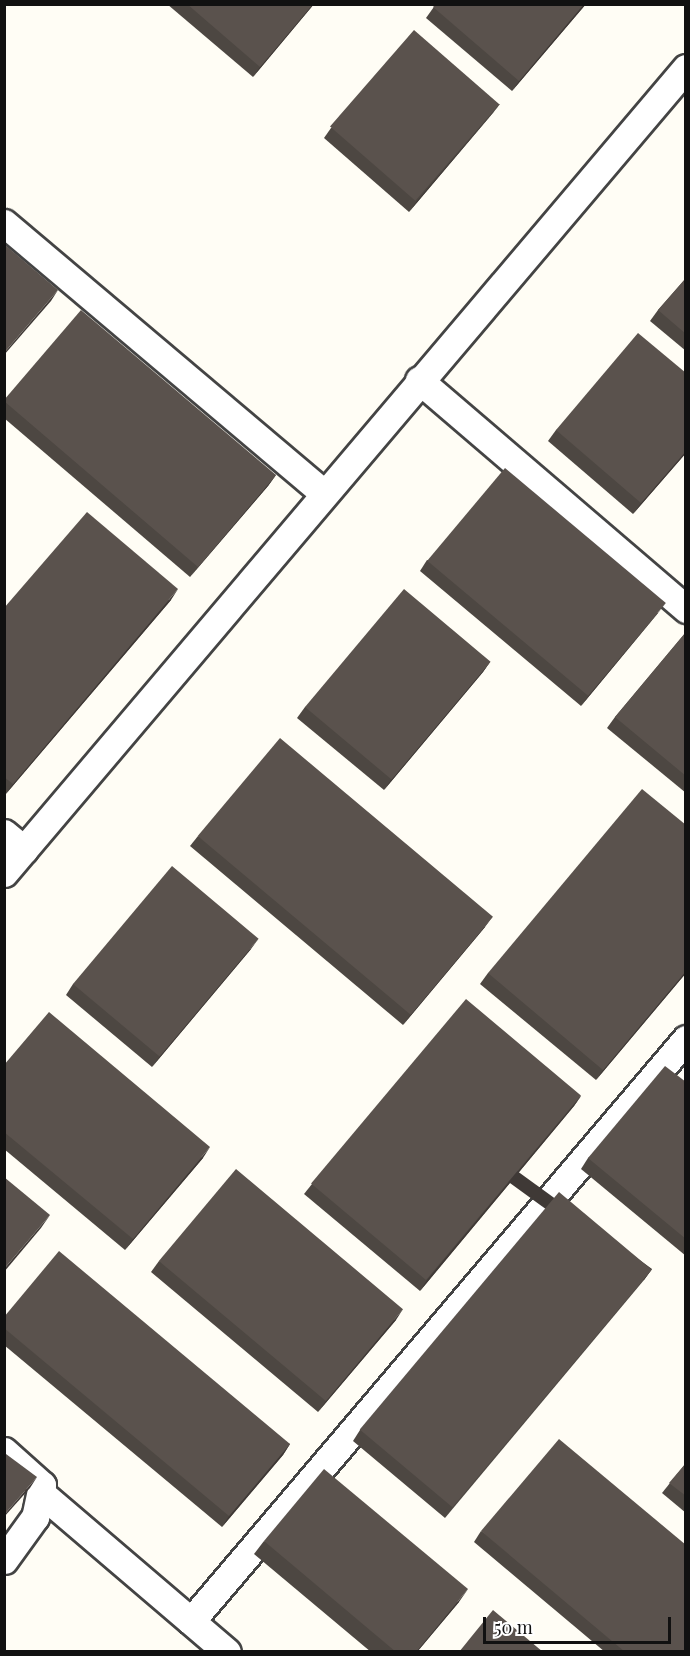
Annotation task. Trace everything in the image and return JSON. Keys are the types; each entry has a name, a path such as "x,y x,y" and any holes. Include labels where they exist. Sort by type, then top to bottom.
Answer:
{"street":[{"path":"4,873 14,842 324,493 686,68"},
{"path":"4,223 324,493"},
{"path":"419,380 686,609"},
{"path":"191,1621 686,1039"},
{"path":"4,1451 42,1485 42,1494 35,1517 4,1560"},
{"path":"42,1494 227,1652"}],"building":[{"path":"187,4 313,4 260,67"},
{"path":"436,4 584,4 519,81 433,7"},
{"path":"414,30 499,104 415,201 330,127"},
{"path":"4,244 58,290 4,353"},
{"path":"686,278 686,334 658,310"},
{"path":"81,310 276,475 198,567 4,401"},
{"path":"638,333 686,373 686,451 641,503 556,430"},
{"path":"505,468 666,603 588,696 427,561"},
{"path":"87,512 178,589 13,784 4,777 4,608"},
{"path":"404,589 491,662 392,780 305,707"},
{"path":"686,632 686,776 615,717"},
{"path":"280,738 493,917 411,1015 198,836"},
{"path":"642,789 686,825 686,971 603,1070 488,973"},
{"path":"172,866 259,939 160,1057 73,984"},
{"path":"466,999 581,1095 426,1280 311,1184"},
{"path":"49,1012 210,1147 133,1239 4,1132 4,1065"},
{"path":"665,1066 686,1082 686,1239 588,1158"},
{"path":"236,1169 403,1309 326,1401 159,1261"},
{"path":"4,1177 50,1215 4,1269"},
{"path":"559,1192 652,1270 452,1507 360,1429"},
{"path":"59,1251 290,1444 229,1516 4,1328 4,1317"},
{"path":"559,1439 686,1545 686,1652 625,1652 481,1531"},
{"path":"6,1454 37,1477 4,1515 4,1456"},
{"path":"686,1463 686,1496 669,1483"},
{"path":"324,1469 468,1589 416,1652 396,1652 264,1541"},
{"path":"493,1610 543,1652 459,1652"}]}
